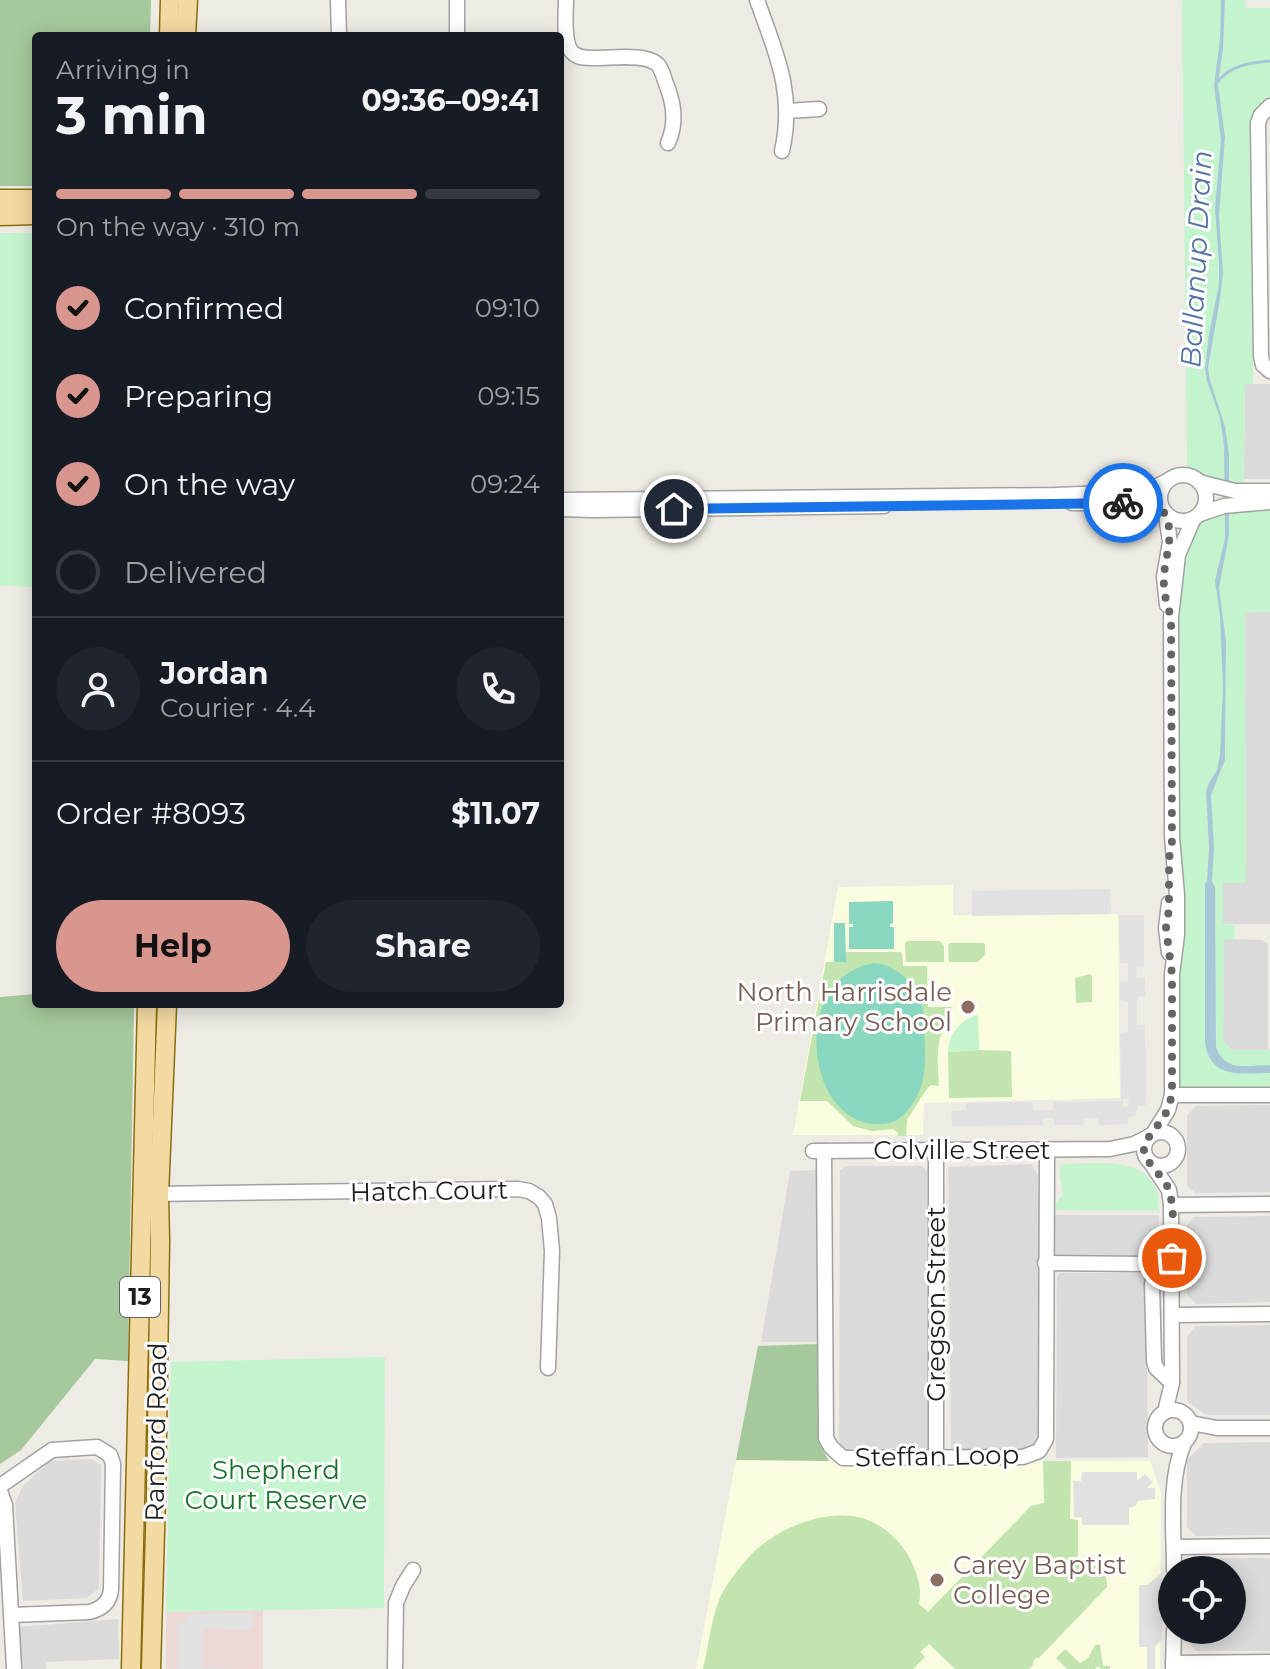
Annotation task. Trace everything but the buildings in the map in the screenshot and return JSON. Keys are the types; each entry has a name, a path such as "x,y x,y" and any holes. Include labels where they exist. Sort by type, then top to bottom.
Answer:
{"main road":[{"path":"169,32 170,0"},
{"path":"186,32 188,0"},
{"path":"0,199 32,199"},
{"path":"0,216 32,215"},
{"name":"Ranford Road","path":"147,1008 151,1194 160,1241 151,1669"},
{"name":"Ranford Road","path":"131,1669 151,1194 167,1008"}],"street":[{"path":"338,0 339,32"},
{"path":"457,0 457,32"},
{"path":"566,0 567,42 576,56 642,58 659,66 672,99 675,123 668,143"},
{"path":"757,0 782,74 788,111 782,151"},
{"path":"1270,106 1258,123 1261,356 1264,366 1270,371"},
{"path":"788,111 819,109"},
{"path":"564,509 1113,493 1147,490 1184,475 1199,482 1205,491 1206,505 1196,517 1178,555 1171,617 1172,841 1166,928 1172,974 1172,1095 1168,1110 1144,1146 1146,1157 1170,1198"},
{"path":"1169,480 1159,497 1170,542 1164,582 1171,617"},
{"path":"1199,482 1232,491 1270,491"},
{"path":"564,500 614,505 1144,504 1179,522 1224,506 1270,502"},
{"path":"1172,1095 1270,1095"},
{"path":"1168,1110 1179,1150 1170,1198 1172,1412"},
{"path":"1152,1135 1166,1133 1174,1138"},
{"name":"Colville Street","path":"818,1151 1110,1149 1134,1144 1152,1135"},
{"name":"Steffan Loop","path":"818,1151 826,1438 833,1450 843,1458 936,1458 1023,1457 1034,1454 1046,1439 1047,1149"},
{"name":"Colville Street","path":"1110,1149 1150,1162"},
{"name":"Gregson Street","path":"936,1150 936,1458"},
{"path":"1150,1162 1165,1166 1175,1159"},
{"name":"Hatch Court","path":"151,1194 529,1191 545,1204 551,1231 548,1368"},
{"path":"1170,1198 1270,1204"},
{"path":"1172,1258 1157,1269 1152,1284 1154,1361 1156,1368 1172,1384"},
{"path":"1045,1263 1143,1264 1157,1269"},
{"path":"1172,1315 1270,1314"},
{"path":"1172,1412 1188,1418 1187,1435 1174,1479 1174,1556"},
{"path":"1172,1412 1158,1420 1156,1430 1164,1444 1174,1479"},
{"path":"1164,1444 1174,1446 1187,1435 1217,1428 1270,1428"},
{"path":"12,1615 89,1612 99,1609 108,1601 111,1589 113,1464 110,1455 97,1447 52,1450 0,1489 5,1505 14,1669"},
{"path":"1174,1547 1270,1546"},
{"path":"395,1669 396,1603 413,1570"},
{"path":"1174,1644 1173,1666 1270,1662"}],"shaded area":[{"path":"1245,384 1270,384 1270,479 1244,479"},
{"path":"1245,612 1270,612 1270,924 1223,924 1223,883 1246,882"},
{"name":"North Harrisdale Primary School","path":"953,885 953,915 1118,914 1120,1098 924,1103 923,1135 793,1135 838,887"},
{"path":"1110,889 1111,914 972,916 972,891"},
{"path":"1119,915 1144,915 1144,966 1136,967 1137,978 1145,978 1145,996 1137,997 1137,1025 1145,1025 1146,1105 1138,1106 1136,1115 1128,1118 1128,1124 1099,1125 1098,1118 1084,1118 1083,1125 1054,1125 1054,1118 1043,1118 1043,1125 952,1126 951,1111 966,1110 966,1103 1032,1102 1033,1110 1053,1110 1054,1102 1123,1101 1123,1108 1128,1106 1129,1099 1121,1099 1120,1033 1128,1032 1128,1001 1120,1000 1120,982 1128,981 1128,963 1120,963"},
{"path":"1224,939 1262,940 1268,944 1268,1050 1232,1050 1223,1041"},
{"path":"1270,1105 1270,1192 1195,1193 1187,1185 1187,1116 1196,1106"},
{"path":"1031,1164 1038,1175 1041,1439 1030,1451 951,1450 948,1167"},
{"path":"846,1166 922,1166 927,1171 928,1448 843,1449 839,1441 840,1170"},
{"path":"817,1170 819,1342 761,1342 790,1171"},
{"path":"1052,1215 1159,1215 1158,1258 1054,1259"},
{"path":"1270,1216 1270,1302 1196,1304 1187,1295 1187,1225 1194,1217"},
{"path":"1060,1273 1140,1273 1146,1278 1148,1457 1056,1458 1057,1276"},
{"path":"1270,1325 1270,1415 1206,1415 1187,1401 1187,1337 1196,1326"},
{"path":"1270,1442 1270,1535 1196,1536 1187,1527 1187,1460 1204,1443"},
{"path":"91,1459 101,1465 99,1588 87,1598 23,1601 15,1503 23,1486 50,1461"},
{"name":"Carey Baptist College","path":"736,1460 1150,1461 1161,1492 1161,1556 1158,1556 1160,1669 696,1669"},
{"path":"1082,1472 1137,1472 1137,1481 1145,1474 1153,1482 1147,1488 1155,1488 1155,1499 1138,1501 1129,1508 1129,1525 1082,1525 1082,1517 1074,1517 1073,1481 1081,1481"},
{"path":"1246,1558 1270,1558 1270,1651 1196,1651 1190,1644 1246,1644"},
{"path":"1158,1576 1155,1669 1147,1669 1147,1647 1139,1647 1139,1585 1147,1585"},
{"path":"263,1610 263,1669 166,1669 166,1612"},
{"path":"253,1613 252,1630 204,1629 203,1667 252,1669 177,1669 178,1621 186,1621 187,1614"},
{"path":"118,1619 119,1659 46,1662 46,1669 22,1669 18,1627"}],"green space":[{"path":"0,0 151,0 150,32 32,32 32,186 0,186"},
{"path":"1182,0 1245,0 1246,8 1270,8 1270,99 1257,107 1255,115 1253,384 1245,385 1244,482 1237,483 1215,481 1187,467"},
{"path":"0,233 32,233 32,587 0,586"},
{"path":"1270,506 1270,612 1245,613 1246,883 1223,883 1223,924 1235,925 1234,939 1224,939 1223,1041 1232,1050 1270,1050 1270,1092 1186,1090 1177,1078 1177,573 1197,524 1204,518 1231,509"},
{"path":"893,901 893,923 890,927 894,927 894,949 849,949 849,927 853,924 849,924 849,902"},
{"path":"834,923 845,923 846,962 834,962"},
{"path":"907,941 940,941 944,946 944,962 906,962"},
{"path":"950,943 983,943 985,955 978,962 949,962"},
{"path":"846,952 902,953 903,966 927,966 928,1007 952,1007 939,1044 939,1086 931,1085 926,1090 907,1120 906,1136 898,1136 893,1129 872,1131 853,1126 827,1101 800,1101 826,962 845,962"},
{"path":"874,963 895,970 908,980 917,992 923,1014 925,1061 919,1092 905,1113 886,1124 856,1119 836,1103 823,1079 817,1051 819,1021 828,995 847,974"},
{"path":"1090,974 1092,1002 1076,1003 1075,978"},
{"path":"32,994 32,1008 134,1008 128,1361 95,1359 21,1450 0,1464 0,997"},
{"path":"978,1015 979,1050 948,1052 957,1028"},
{"path":"1011,1051 1012,1097 949,1098 948,1052"},
{"path":"1062,1164 1117,1164 1142,1172 1157,1192 1159,1211 1055,1210 1055,1204 1063,1195"},
{"path":"819,1344 821,1447 829,1461 736,1460 758,1346"},
{"name":"Shepherd Court Reserve","path":"385,1357 384,1608 166,1612 171,1362"},
{"path":"1043,1461 1071,1461 1070,1519 1078,1520 1078,1558 1106,1571 1107,1587 1036,1658 1029,1669 955,1669 929,1644 920,1652 925,1657 913,1669 703,1669 713,1618 723,1592 748,1558 769,1539 796,1525 824,1517 852,1516 871,1521 888,1532 908,1554 919,1583 919,1604 928,1612 1031,1506 1044,1503"},
{"path":"1095,1645 1100,1645 1103,1666 1110,1666 1110,1669 1098,1666 1095,1669 1067,1669 1056,1658 1065,1649 1080,1663 1088,1658"}],"water":[{"path":"1221,0 1225,0 1218,85 1225,137 1219,215 1223,273 1208,368 1225,427 1229,454 1229,535 1219,588 1226,641 1225,760 1211,795 1216,1047 1225,1061 1231,1064 1270,1065 1270,1073 1238,1073 1221,1069 1208,1055 1205,1043 1205,883 1209,847 1206,792 1217,770 1220,755 1223,687 1215,581 1225,538 1224,445 1220,418 1205,369 1219,284 1215,209 1221,140 1214,85"}],"waterway":[{"path":"1217,83 1234,69 1270,61"}],"way so far":[{"path":"1123,503 1144,504 1163,511 1170,542 1164,582 1171,617 1172,841 1166,931 1172,974 1172,1095 1168,1110 1146,1141 1144,1152 1169,1190 1172,1258"}],"place":[{"name":"North Harrisdale Primary School","path":"968,1007"},
{"name":"Carey Baptist College","path":"937,1580"}],"route":[{"path":"674,509 1123,503"}],"water label":[{"name":"Ballanup Drain","path":"1196,259"}]}
